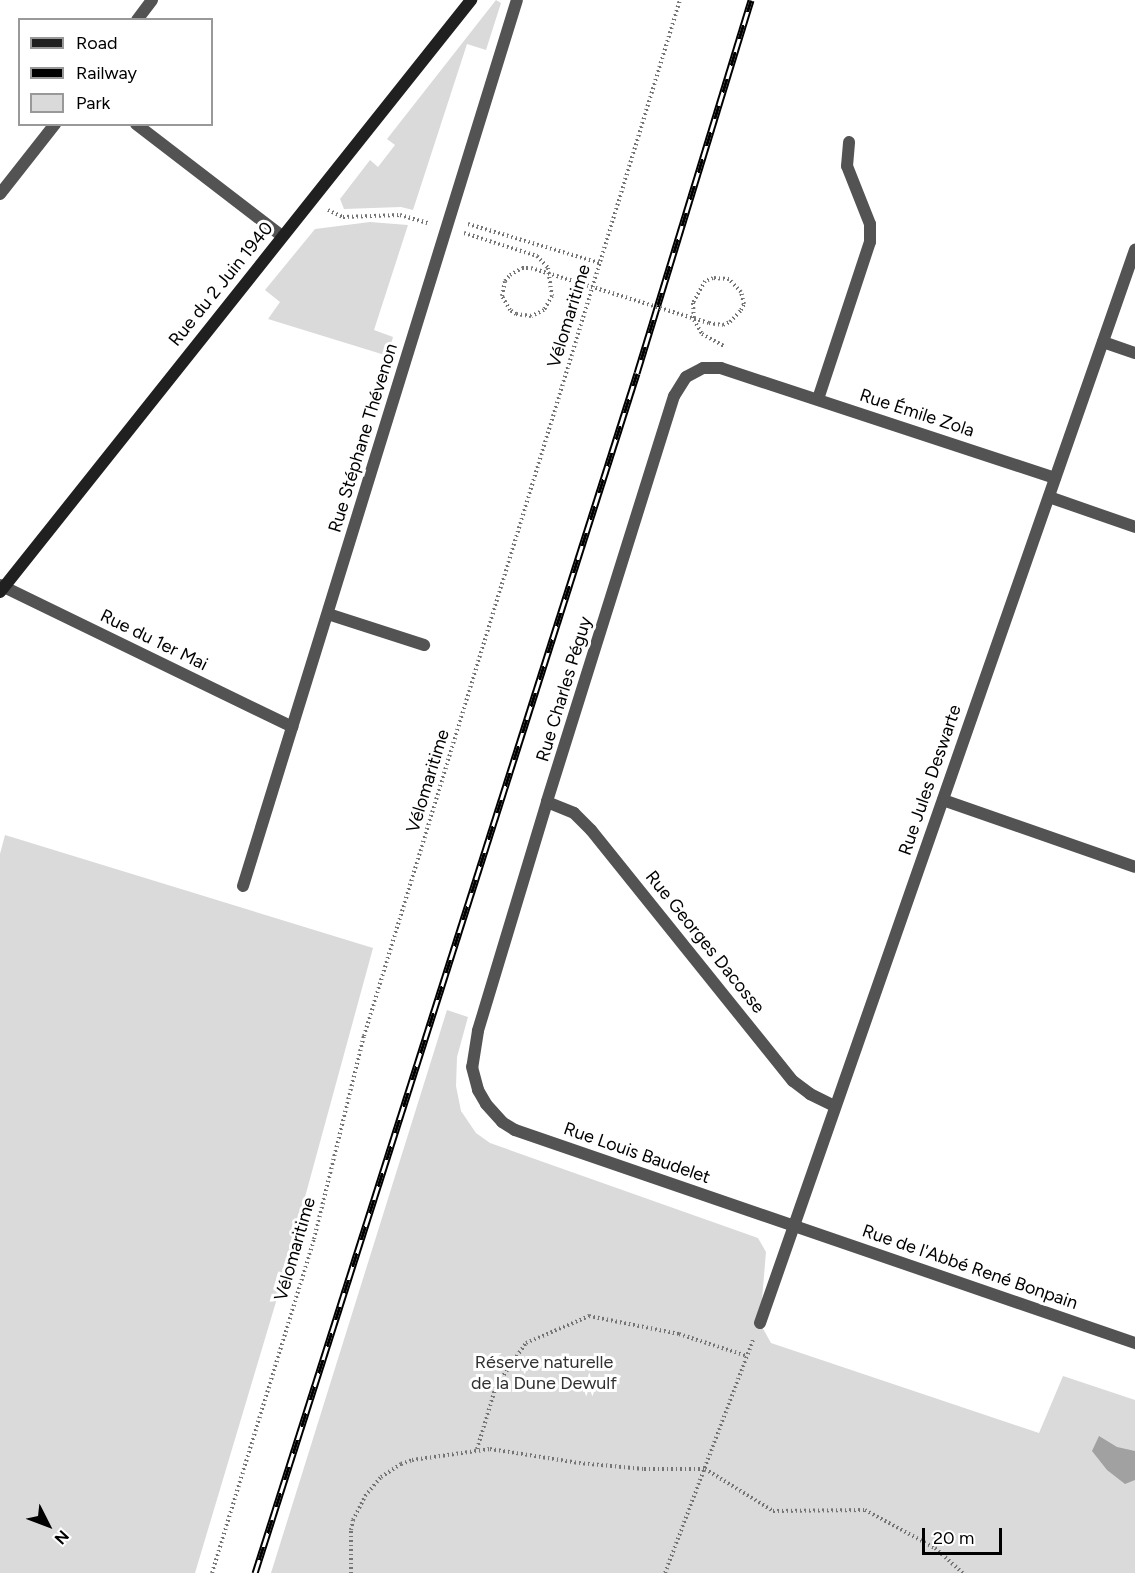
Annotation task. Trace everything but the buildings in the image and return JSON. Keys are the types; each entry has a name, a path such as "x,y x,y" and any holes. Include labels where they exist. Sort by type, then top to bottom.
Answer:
{"main road":[{"name":"Rue du 2 Juin 1940","path":"1,588 471,0"}],"street":[{"path":"138,18 152,0"},
{"name":"Rue Stéphane Thévenon","path":"243,886 517,0"},
{"path":"0,194 53,126"},
{"path":"139,126 282,236"},
{"path":"818,399 870,242 870,224 847,166 849,142"},
{"name":"Rue Jules Deswarte","path":"760,1323 1135,250"},
{"path":"1103,342 1135,353"},
{"name":"Rue Charles Péguy","path":"481,1098 473,1075 473,1052 547,802 677,390 693,372 710,367 721,368 768,383"},
{"name":"Rue Émile Zola","path":"768,383 1055,478"},
{"path":"1049,498 1135,527"},
{"name":"Rue du 1er Mai","path":"1,588 292,726"},
{"path":"328,614 424,645"},
{"path":"943,800 1135,867"},
{"name":"Rue Georges Dacosse","path":"547,802 574,813 591,830 793,1081 810,1094 835,1106"},
{"name":"Rue Louis Baudelet","path":"481,1098 497,1117 515,1130 793,1226"},
{"name":"Rue de l'Abbé René Bonpain","path":"793,1226 1135,1343"}],"path":[{"name":"Vélomaritime","path":"212,1573 314,1239 364,1036 680,0"},
{"path":"313,198 338,216 400,215 537,256 548,268 552,296 544,309 531,316 524,316 516,314 504,303 505,280 516,270 531,268 716,325 730,322 737,316 744,304 736,285 722,277 705,281 693,303 694,320 702,334 728,348"},
{"path":"446,228 471,223 600,264"},
{"path":"477,1449 496,1386 526,1343 589,1316 679,1334 747,1356"},
{"path":"664,1573 760,1323"},
{"path":"351,1573 351,1530 354,1520 365,1496 381,1477 412,1460 477,1449 623,1467 705,1469 773,1511 865,1510 935,1548 963,1573"}],"green space":[{"path":"496,0 501,3 486,50 467,44 413,210 401,207 344,209 340,199 370,160 378,167 395,145 387,139"},
{"path":"370,222 408,225 374,330 393,337 388,356 268,319 280,302 265,290 315,229"},
{"path":"5,835 373,948 281,1285 195,1573 0,1573 0,854"},
{"name":"Réserve naturelle de la Dune Dewulf","path":"447,1010 468,1017 457,1057 456,1086 461,1111 476,1133 490,1143 758,1238 766,1252 760,1323 771,1343 1039,1433 1063,1376 1135,1400 1135,1573 271,1573"}],"shaded area":[{"path":"1099,1436 1117,1447 1135,1451 1135,1480 1125,1484 1107,1470 1092,1451"}],"railway":[{"path":"255,1573 637,373 751,0"}]}
